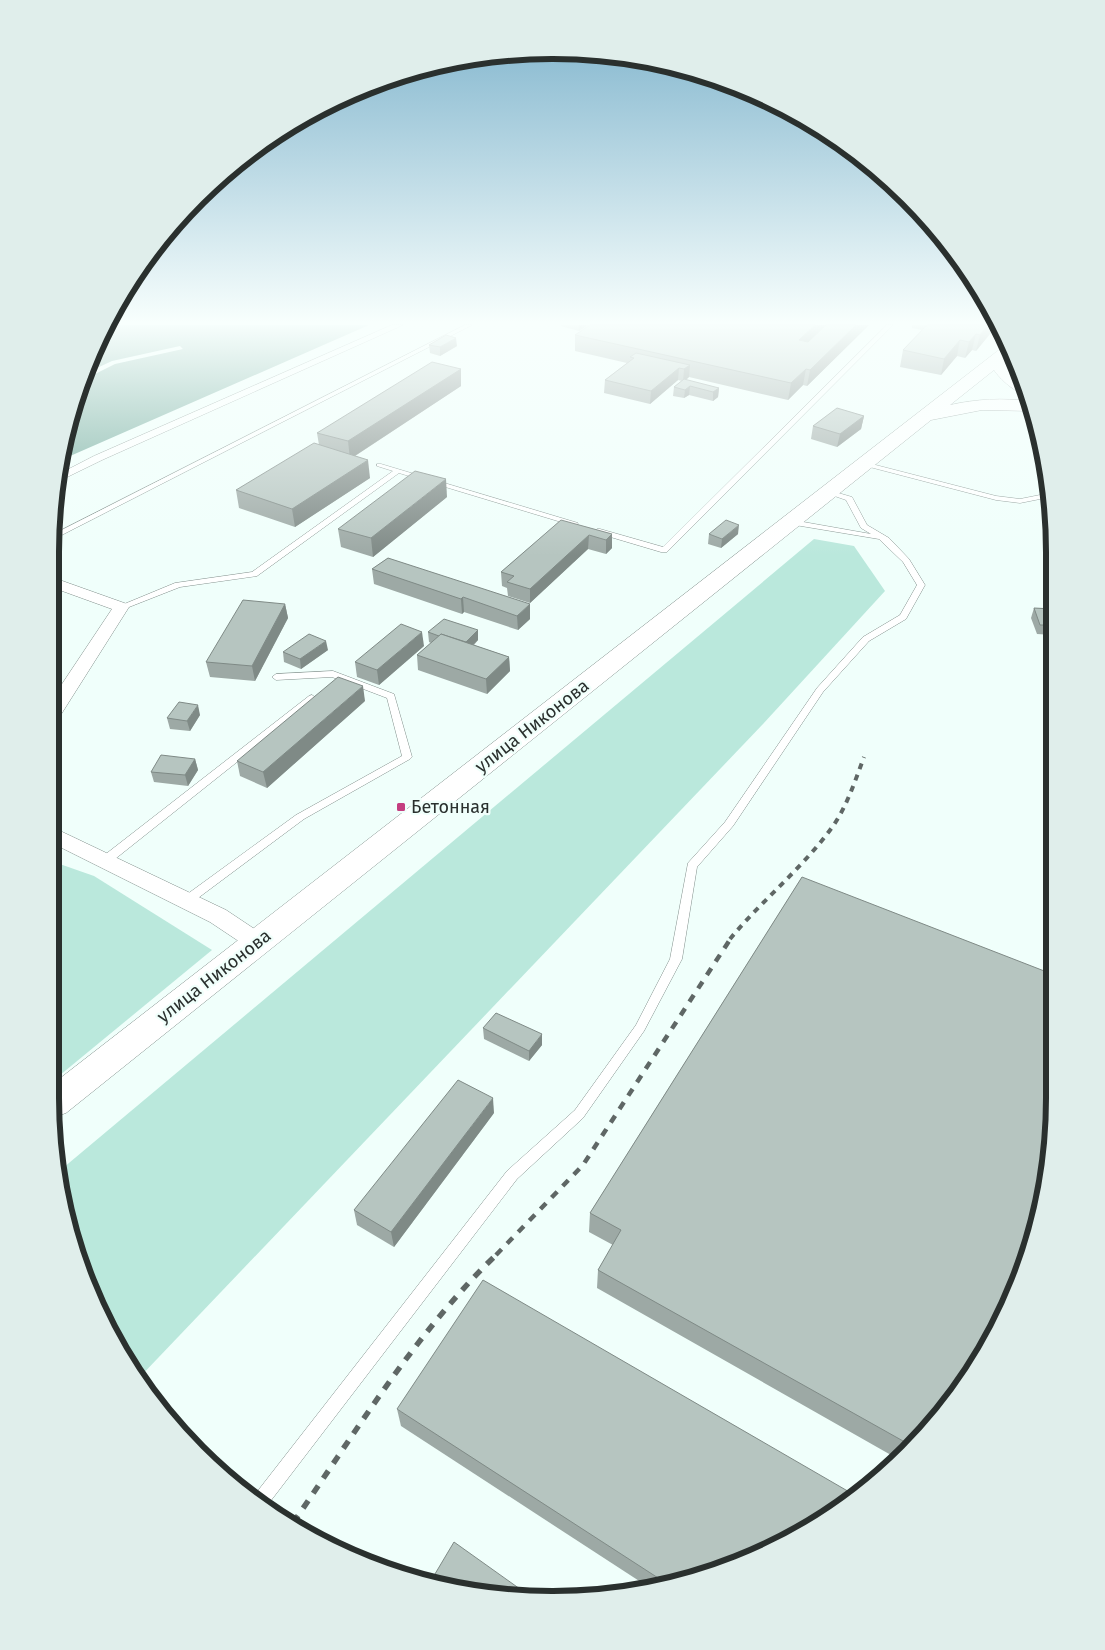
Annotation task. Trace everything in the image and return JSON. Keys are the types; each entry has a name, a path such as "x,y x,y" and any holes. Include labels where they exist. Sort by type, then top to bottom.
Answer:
{"main road":[{"name":"улица Никонова","path":"59,1099 944,402"},
{"path":"926,416 974,406 999,404 1023,405"}],"street":[{"path":"65,475 98,458 225,402"},
{"path":"59,585 121,607 59,704"},
{"path":"59,837 218,916 258,942"}],"lane":[{"path":"60,533 318,402"},
{"path":"588,528 664,550 813,402"},
{"path":"864,464 996,498 1020,501 1043,496"},
{"path":"379,465 579,525"},
{"path":"121,607 178,585 254,574 398,471"},
{"path":"263,1497 512,1175 579,1114 640,1028 676,960 692,866 729,824 820,690 866,639 902,617 921,585 906,562 886,540 864,526 849,499 828,492"},
{"path":"792,522 851,531 886,540"},
{"path":"186,901 300,817 407,757 391,696 333,674 276,677"},
{"path":"106,860 312,698"}],"shaded area":[{"path":"83,402 193,402 68,457"},
{"path":"814,539 854,546 885,591 763,724 143,1374 125,1344 96,1286 76,1225 64,1167"},
{"path":"59,864 94,876 212,950 59,1076"}],"building":[{"path":"367,402 409,402 348,441 317,433"},
{"path":"837,408 864,416 840,434 813,426"},
{"path":"314,443 368,460 292,509 236,490"},
{"path":"415,471 446,479 371,538 338,529"},
{"path":"561,520 612,534 606,540 589,535 530,589 507,582 514,576 501,572"},
{"path":"726,520 739,525 722,539 709,534"},
{"path":"388,558 530,604 517,616 372,569"},
{"path":"243,600 285,604 252,666 206,662"},
{"path":"1034,608 1046,609 1046,625 1040,625"},
{"path":"444,619 478,630 466,642 428,632"},
{"path":"401,624 422,632 377,670 355,662"},
{"path":"309,634 326,641 300,659 283,652"},
{"path":"441,634 509,657 486,679 417,655"},
{"path":"338,677 363,686 263,772 237,761"},
{"path":"179,702 198,705 187,721 167,718"},
{"path":"161,755 195,759 185,775 151,772"},
{"path":"802,877 1046,972 1045,1130 1037,1194 1020,1256 995,1316 963,1372 924,1423 906,1443 598,1270 621,1230 590,1213"},
{"path":"496,1013 542,1034 529,1051 483,1028"},
{"path":"458,1080 493,1098 391,1232 354,1210"},
{"path":"483,1280 849,1492 799,1525 741,1554 711,1565 660,1579 397,1409"},
{"path":"454,1542 521,1590 456,1582 434,1576"}],"railway":[{"path":"730,939 809,856 833,826 847,802 864,757"},
{"path":"496,1255 583,1165 731,938"},
{"path":"296,1519 364,1418 414,1349 440,1316 497,1254"}],"place":[{"name":"Бетонная","path":"401,807"}]}
